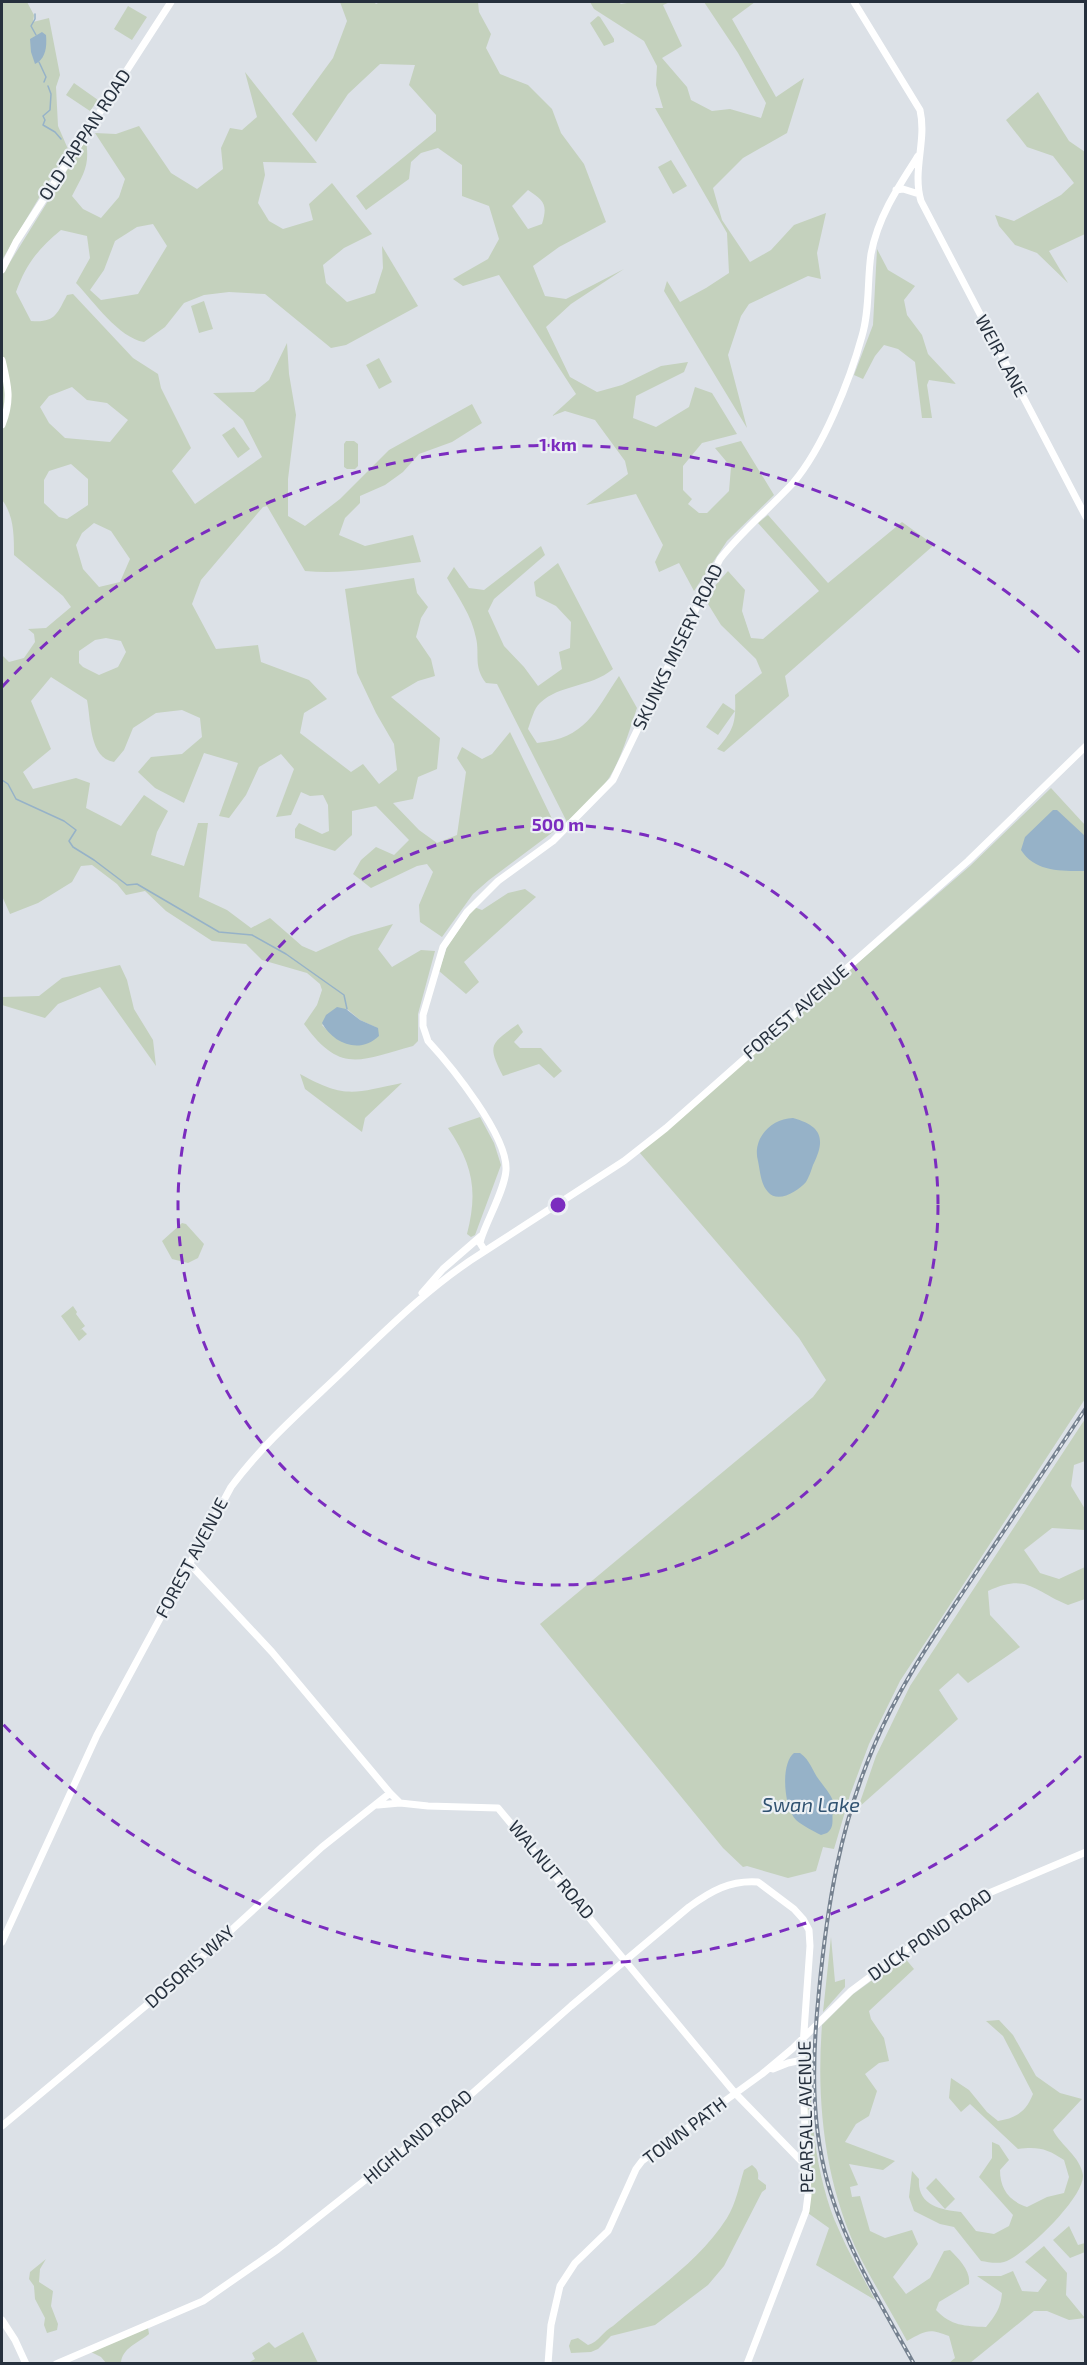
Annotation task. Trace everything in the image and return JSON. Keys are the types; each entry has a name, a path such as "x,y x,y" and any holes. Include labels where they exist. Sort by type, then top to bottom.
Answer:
{"street":[{"name":"OLD TAPPAN ROAD","path":"2,270 16,242 171,2"},
{"path":"854,2 920,110 923,130 918,156"},
{"name":"SKUNKS MISERY ROAD","path":"482,1234 506,1169 500,1144 489,1120 428,1041 423,1026 423,1015 443,947 452,930 482,895 553,841 613,780 720,559 735,540 792,483 821,442 862,336 874,243 885,209 918,156"},
{"name":"WEIR LANE","path":"918,156 919,194 929,218 1086,517"},
{"path":"897,189 919,194"},
{"path":"2,360 9,400 2,425"},
{"name":"FOREST AVENUE","path":"2,1942 97,1735 231,1487 246,1467 282,1429 447,1276 624,1161 666,1128 968,861 1086,746"},
{"path":"482,1234 480,1243 485,1251"},
{"path":"411,1307 443,1269 482,1234"},
{"path":"189,1563 279,1660 400,1803"},
{"name":"DOSORIS WAY","path":"2,2126 179,1978 322,1847 390,1793"},
{"path":"375,1805 400,1803"},
{"name":"WALNUT ROAD","path":"400,1803 498,1808 735,2093 806,2166"},
{"name":"DUCK POND ROAD","path":"818,2023 850,1991 976,1900 1086,1852"},
{"name":"HIGHLAND ROAD","path":"56,2364 199,2303 227,2285 278,2249 394,2159 689,1907 718,1888 733,1883 758,1882"},
{"name":"PEARSALL AVENUE","path":"747,2364 806,2211 808,2195 802,2060 810,1946 807,1924 794,1909 758,1882"},
{"path":"805,2012 808,2022 818,2023"},
{"name":"TOWN PATH","path":"548,2364 551,2325 560,2286 575,2263 608,2231 636,2169 659,2147 762,2074 818,2023"},
{"path":"762,2074 802,2060"},
{"path":"2,2320 15,2340 26,2364"}],"green space":[{"path":"2,2 27,2 34,15 33,22 49,18 60,75 56,87 58,126 68,149 2,260"},
{"path":"340,2 374,2 376,4 380,2 478,2 479,12 491,34 486,48 500,74 528,85 552,109 561,133 584,164 606,222 559,247 533,266 545,296 566,299 624,269 571,304 546,327 570,377 597,392 622,385 661,366 688,362 684,372 636,396 633,418 656,427 689,407 695,387 712,393 737,434 702,443 683,466 683,490 692,499 688,504 699,513 707,513 729,491 731,467 715,448 741,441 774,495 727,541 694,591 679,563 659,572 655,562 663,545 636,494 586,505 628,474 625,461 595,420 565,411 552,416 576,394 499,275 463,286 453,279 488,259 499,239 489,206 462,196 462,165 438,148 421,153 411,162 409,179 366,210 356,196 436,131 436,115 409,85 415,65 380,64 348,94 316,142 292,114 333,58 347,21","holes":["528,190 541,200 545,212 542,224 528,229 512,206"]},
{"path":"590,2 618,2 621,4 670,2 663,5 682,46 662,58 687,87 691,100 712,111 730,109 761,118 766,103 738,53 704,2 755,2 732,19 776,97 804,78 787,133 743,158 713,188 722,220 750,262 771,250 794,225 826,213 817,253 821,279 808,276 749,304 741,316 728,355 747,428 664,291 667,281 680,302 729,273 727,233 655,108 663,108 656,85 657,66 644,41 594,9"},
{"path":"128,6 147,17 132,40 114,29"},
{"path":"598,16 614,39 614,42 604,46 590,23"},
{"path":"245,72 317,163 263,162 265,175 258,203 269,221 283,229 313,220 309,204 332,183 372,234 344,248 323,265 326,283 347,302 375,293 383,268 382,246 418,306 346,345 331,348 265,294 229,292 204,295 184,303 165,327 144,342 125,334 98,309 76,283 90,258 87,236 61,230 34,258 24,273 16,292 31,321 50,319 58,312 67,295 73,294 133,358 158,374 161,388 191,448 172,471 195,504 262,457 243,420 213,393 254,392 269,380 287,343 289,374 296,415 288,479 288,516 305,526 340,499 389,450 472,404 482,423 452,442 419,454 403,472 385,485 360,496 360,503 345,518 339,535 365,546 413,535 421,562 348,571 305,571 267,506 263,507 201,580 192,604 216,649 258,645 261,662 309,680 327,699 304,713 300,733 351,772 363,764 379,784 397,770 394,744 357,673 345,589 414,578 417,593 428,607 421,618 416,637 431,659 435,676 418,681 391,697 440,738 437,769 418,777 413,799 393,803 419,830 437,843 457,835 466,772 457,758 462,747 482,759 492,754 510,732 557,829 473,894 442,937 420,922 419,905 433,872 427,864 417,866 371,888 353,874 361,860 376,847 394,855 409,840 376,806 352,811 352,835 335,851 295,838 295,829 299,823 322,834 329,831 328,805 323,795 310,796 301,792 291,815 276,817 294,769 281,754 259,767 246,795 229,818 219,816 238,763 204,753 184,803 155,788 138,772 151,757 182,754 202,737 200,718 182,710 156,713 133,728 124,750 114,762 106,759 96,746 87,700 51,677 31,701 51,749 23,772 33,789 76,778 90,783 86,808 121,826 144,795 168,811 157,832 151,855 184,866 198,823 208,823 199,897 227,910 251,928 270,918 302,946 316,952 351,936 393,924 378,949 392,967 421,950 435,951 418,1014 418,1041 413,1046 365,1059 341,1057 329,1051 304,1024 317,1005 322,990 320,984 307,973 262,960 246,944 212,941 166,911 145,891 126,895 117,884 92,865 81,866 72,882 38,903 10,914 2,896 2,655 9,662 24,658 35,642 34,634 28,629 46,628 71,607 63,596 14,555 11,519 2,500 2,275 86,140 85,169 72,196 83,209 101,218 119,197 125,179 95,133 116,134 139,126 171,173 197,189 223,169 221,148 230,128 242,130 257,117","holes":["153,224 167,246 138,294 101,300 90,290 104,270 115,241 137,227","72,387 87,400 107,403 128,420 110,442 65,438 49,423 40,407 49,396","71,464 88,479 88,505 67,519 59,517 44,503 44,480 49,471","94,523 111,531 130,559 120,582 99,587 83,569 76,545 82,533","106,638 121,641 126,652 118,667 99,675 79,663 79,651 95,640","347,1009 360,1020 375,1027 326,1029 322,1025"]},
{"path":"74,83 98,100 90,111 66,95"},
{"path":"1038,92 1069,141 1085,152 1085,234 1049,251 1068,283 1037,253 1015,245 999,226 995,215 1014,221 1061,195 1074,183 1053,156 1027,147 1006,120"},
{"path":"671,160 687,186 673,194 658,167"},
{"path":"877,249 888,270 915,286 904,300 907,315 922,335 928,354 956,384 929,380 927,385 932,418 922,418 915,362 898,349 884,345 875,356 863,379 854,375 873,325"},
{"path":"204,301 213,329 199,333 191,306"},
{"path":"379,358 392,382 379,389 366,365"},
{"path":"234,427 250,449 238,458 222,435"},
{"path":"346,441 354,441 358,444 358,466 355,469 344,467"},
{"path":"768,515 828,583 902,522 934,545 785,676 789,696 724,752 717,749 728,736 733,724 735,695 762,673 756,659 721,625 708,604 713,588 728,571 745,590 742,611 751,638 763,639 819,591 758,523"},
{"path":"541,546 545,555 494,599 488,611 504,646 538,686 562,669 559,652 570,648 571,622 556,606 536,596 534,582 558,563 613,669 595,680 548,697 536,708 528,729 537,743 567,736 578,729 595,712 619,676 637,708 614,770 595,796 567,822 497,684 486,683 482,677 478,666 474,630 447,578 454,567 469,588 484,590"},
{"path":"723,703 735,711 718,735 706,727"},
{"path":"1051,788 1085,825 1085,1399 900,1681 869,1744 850,1795 834,1849 823,1847 816,1871 788,1878 747,1866 743,1867 723,1848 540,1624 813,1397 826,1380 799,1338 639,1152 970,866"},
{"path":"525,889 536,897 464,962 479,982 466,994 439,971 447,947 474,907 482,910 508,893"},
{"path":"120,965 127,980 134,1009 153,1040 156,1066 100,987 58,1004 45,1018 2,1005 2,997 39,996 62,978"},
{"path":"518,1024 523,1032 514,1042 520,1048 541,1048 562,1071 554,1078 539,1064 503,1076 495,1058 494,1046 502,1036"},
{"path":"300,1074 328,1087 350,1092 402,1083 365,1118 362,1132 305,1089"},
{"path":"480,1117 494,1143 501,1165 475,1235 471,1237 467,1234 472,1204 471,1179 463,1154 448,1128"},
{"path":"182,1223 186,1224 204,1244 198,1258 188,1263 172,1259 162,1241"},
{"path":"73,1306 85,1326 79,1331 82,1329 87,1334 79,1341 61,1316"},
{"path":"1085,1419 1085,1461 1074,1465 1071,1486 1085,1509 1085,1530 1052,1528 1024,1550 1040,1573 1059,1579 1085,1567 1085,1599 1068,1605 1037,1589 1012,1583 988,1591 990,1615 1020,1647 968,1683 958,1673 939,1690 958,1719 858,1808 876,1756 910,1686"},
{"path":"831,1937 835,1982 845,1979 845,1987 823,2012"},
{"path":"904,1957 914,1969 869,2011 871,2019 884,2038 889,2061 879,2063 865,2074 877,2091 869,2116 856,2124 845,2142 895,2161 883,2170 849,2164 858,2185 850,2187 852,2197 860,2196 870,2231 885,2238 912,2230 918,2244 893,2277 906,2294 930,2278 944,2251 950,2250 960,2261 968,2274 969,2284 939,2302 936,2310 947,2319 965,2325 986,2327 992,2319 999,2307 1002,2293 977,2276 1001,2276 1013,2271 1022,2291 1038,2292 1047,2280 1025,2262 1044,2246 1067,2273 1066,2295 1085,2318 1069,2320 1047,2311 1034,2311 970,2363 949,2363 955,2358 949,2336 942,2333 928,2331 907,2341 860,2257 848,2230 838,2201 826,2144 820,2084 822,2025 852,1995"},
{"path":"999,2020 1013,2035 1036,2076 1060,2093 1082,2099 1053,2130 1078,2162 1083,2175 1081,2185 1064,2211 1038,2238 1013,2257 1004,2262 995,2263 981,2261 954,2227 940,2224 914,2211 909,2197 912,2171 919,2179 919,2188 926,2200 938,2208 961,2212 976,2231 994,2234 1009,2226 1013,2215 979,2177 992,2158 992,2142 999,2145 1009,2160 1000,2170 1000,2177 1007,2193 1015,2201 1027,2207 1047,2197 1064,2193 1069,2177 1064,2160 1043,2149 1018,2149 970,2104 961,2112 949,2098 951,2078 969,2090 987,2112 998,2121 1015,2116 1024,2110 1033,2094 1003,2036 986,2021"},
{"path":"807,2040 812,2114 824,2186 843,2239 875,2300 816,2265 829,2228 805,2211 802,2058"},
{"path":"752,2165 757,2171 758,2179 766,2185 766,2189 762,2192 724,2266 708,2285 655,2325 611,2336 598,2349 591,2352 571,2353 569,2346 571,2340 578,2338 588,2345 595,2341 703,2249 727,2218 744,2170"},
{"path":"936,2178 955,2199 945,2209 926,2188"},
{"path":"1069,2226 1078,2245 1085,2243 1085,2252 1070,2258 1053,2240"},
{"path":"46,2259 40,2269 39,2282 53,2291 51,2306 58,2324 57,2330 47,2333 44,2325 45,2318 35,2299 34,2286 29,2279 30,2272"},
{"path":"148,2328 149,2334 124,2353 121,2363 106,2363 101,2357 87,2350"},
{"path":"303,2332 318,2363 248,2363 255,2359 252,2353 269,2342 275,2348"}],"water":[{"path":"42,32 46,35 45,52 42,59 35,64 30,39"},
{"path":"1053,810 1057,810 1085,836 1085,871 1049,869 1034,863 1021,850 1025,837"},
{"path":"337,1007 346,1009 360,1020 378,1028 379,1036 363,1045 355,1046 340,1041 322,1023 326,1015"},
{"path":"793,1118 803,1121 816,1130 820,1141 819,1148 806,1182 788,1195 777,1197 768,1192 762,1182 757,1153 758,1145 760,1138 770,1126"},
{"name":"Swan Lake","path":"794,1753 800,1753 807,1759 834,1802 832,1827 827,1833 821,1835 811,1830 796,1820 792,1814 786,1796 785,1776"}],"waterway":[{"path":"35,14 31,26 36,35"},
{"path":"39,62 46,77 44,82"},
{"path":"48,86 51,94 50,110 43,116 45,120 43,125 55,132 61,139"},
{"path":"2,780 8,784 16,799 64,821 76,830 69,841 73,847 127,885 137,884 219,932 252,935 286,954 344,995 347,1009"}],"railway":[{"path":"914,2364 868,2281 848,2238 831,2194 819,2144 814,2093 815,2042 822,1960 831,1897 852,1806 874,1746 894,1704 917,1663 1086,1408"}]}
